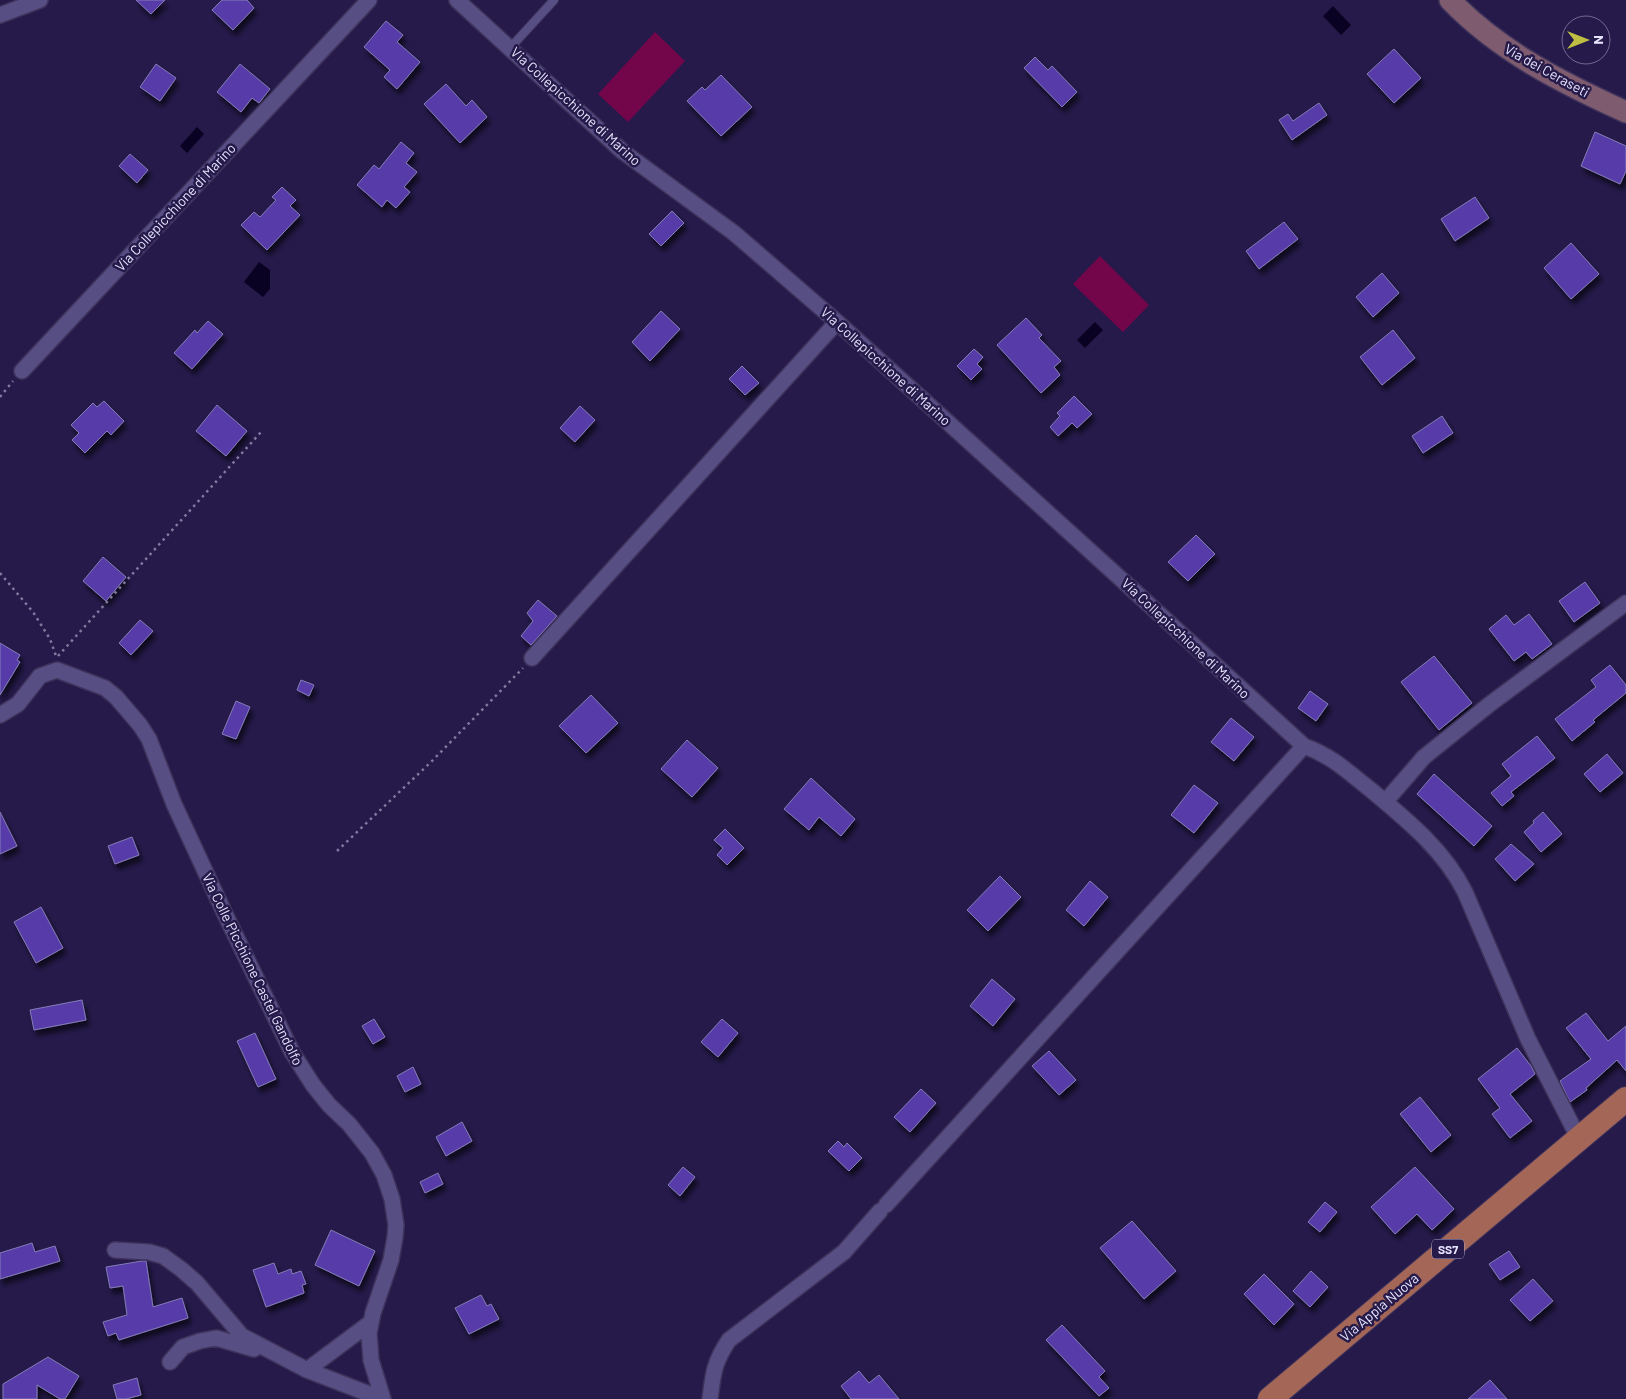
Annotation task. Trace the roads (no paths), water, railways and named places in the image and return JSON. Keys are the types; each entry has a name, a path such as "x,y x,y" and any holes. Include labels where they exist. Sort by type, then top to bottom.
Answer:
{"main road":[{"name":"Via Appia Nuova","path":"1270,1399 1626,1099"}],"street":[{"path":"0,15 40,0"},
{"name":"Via Collepicchione di Marino","path":"22,371 369,0"},
{"name":"Via Collepicchione di Marino","path":"457,0 622,151 734,233 837,322 1304,746 1320,752 1333,760 1385,802 1437,850 1460,882 1528,1039 1579,1139"},
{"name":"Via dei Ceraseti","path":"1450,0 1481,28 1519,57 1550,76 1626,112"},
{"path":"532,658 837,322"},
{"path":"1385,802 1424,758 1490,704 1626,603"},
{"name":"Via Colle Picchione Castel Gandolfo","path":"0,715 18,704 40,676 57,664 105,688 116,697 140,725 149,739 165,783 292,1052 313,1086 349,1124 372,1153 384,1175 392,1199 396,1225 395,1237 387,1274 370,1323 369,1343 371,1360 382,1399"},
{"path":"710,1399 714,1369 720,1353 729,1340 844,1252 1304,746"},
{"path":"115,1250 149,1252 163,1256 196,1283 242,1336 307,1370 382,1399"},
{"path":"307,1370 370,1323"},
{"path":"170,1362 183,1347 216,1338 228,1340 252,1349 268,1349"}],"lane":[{"path":"510,48 554,0"}]}
